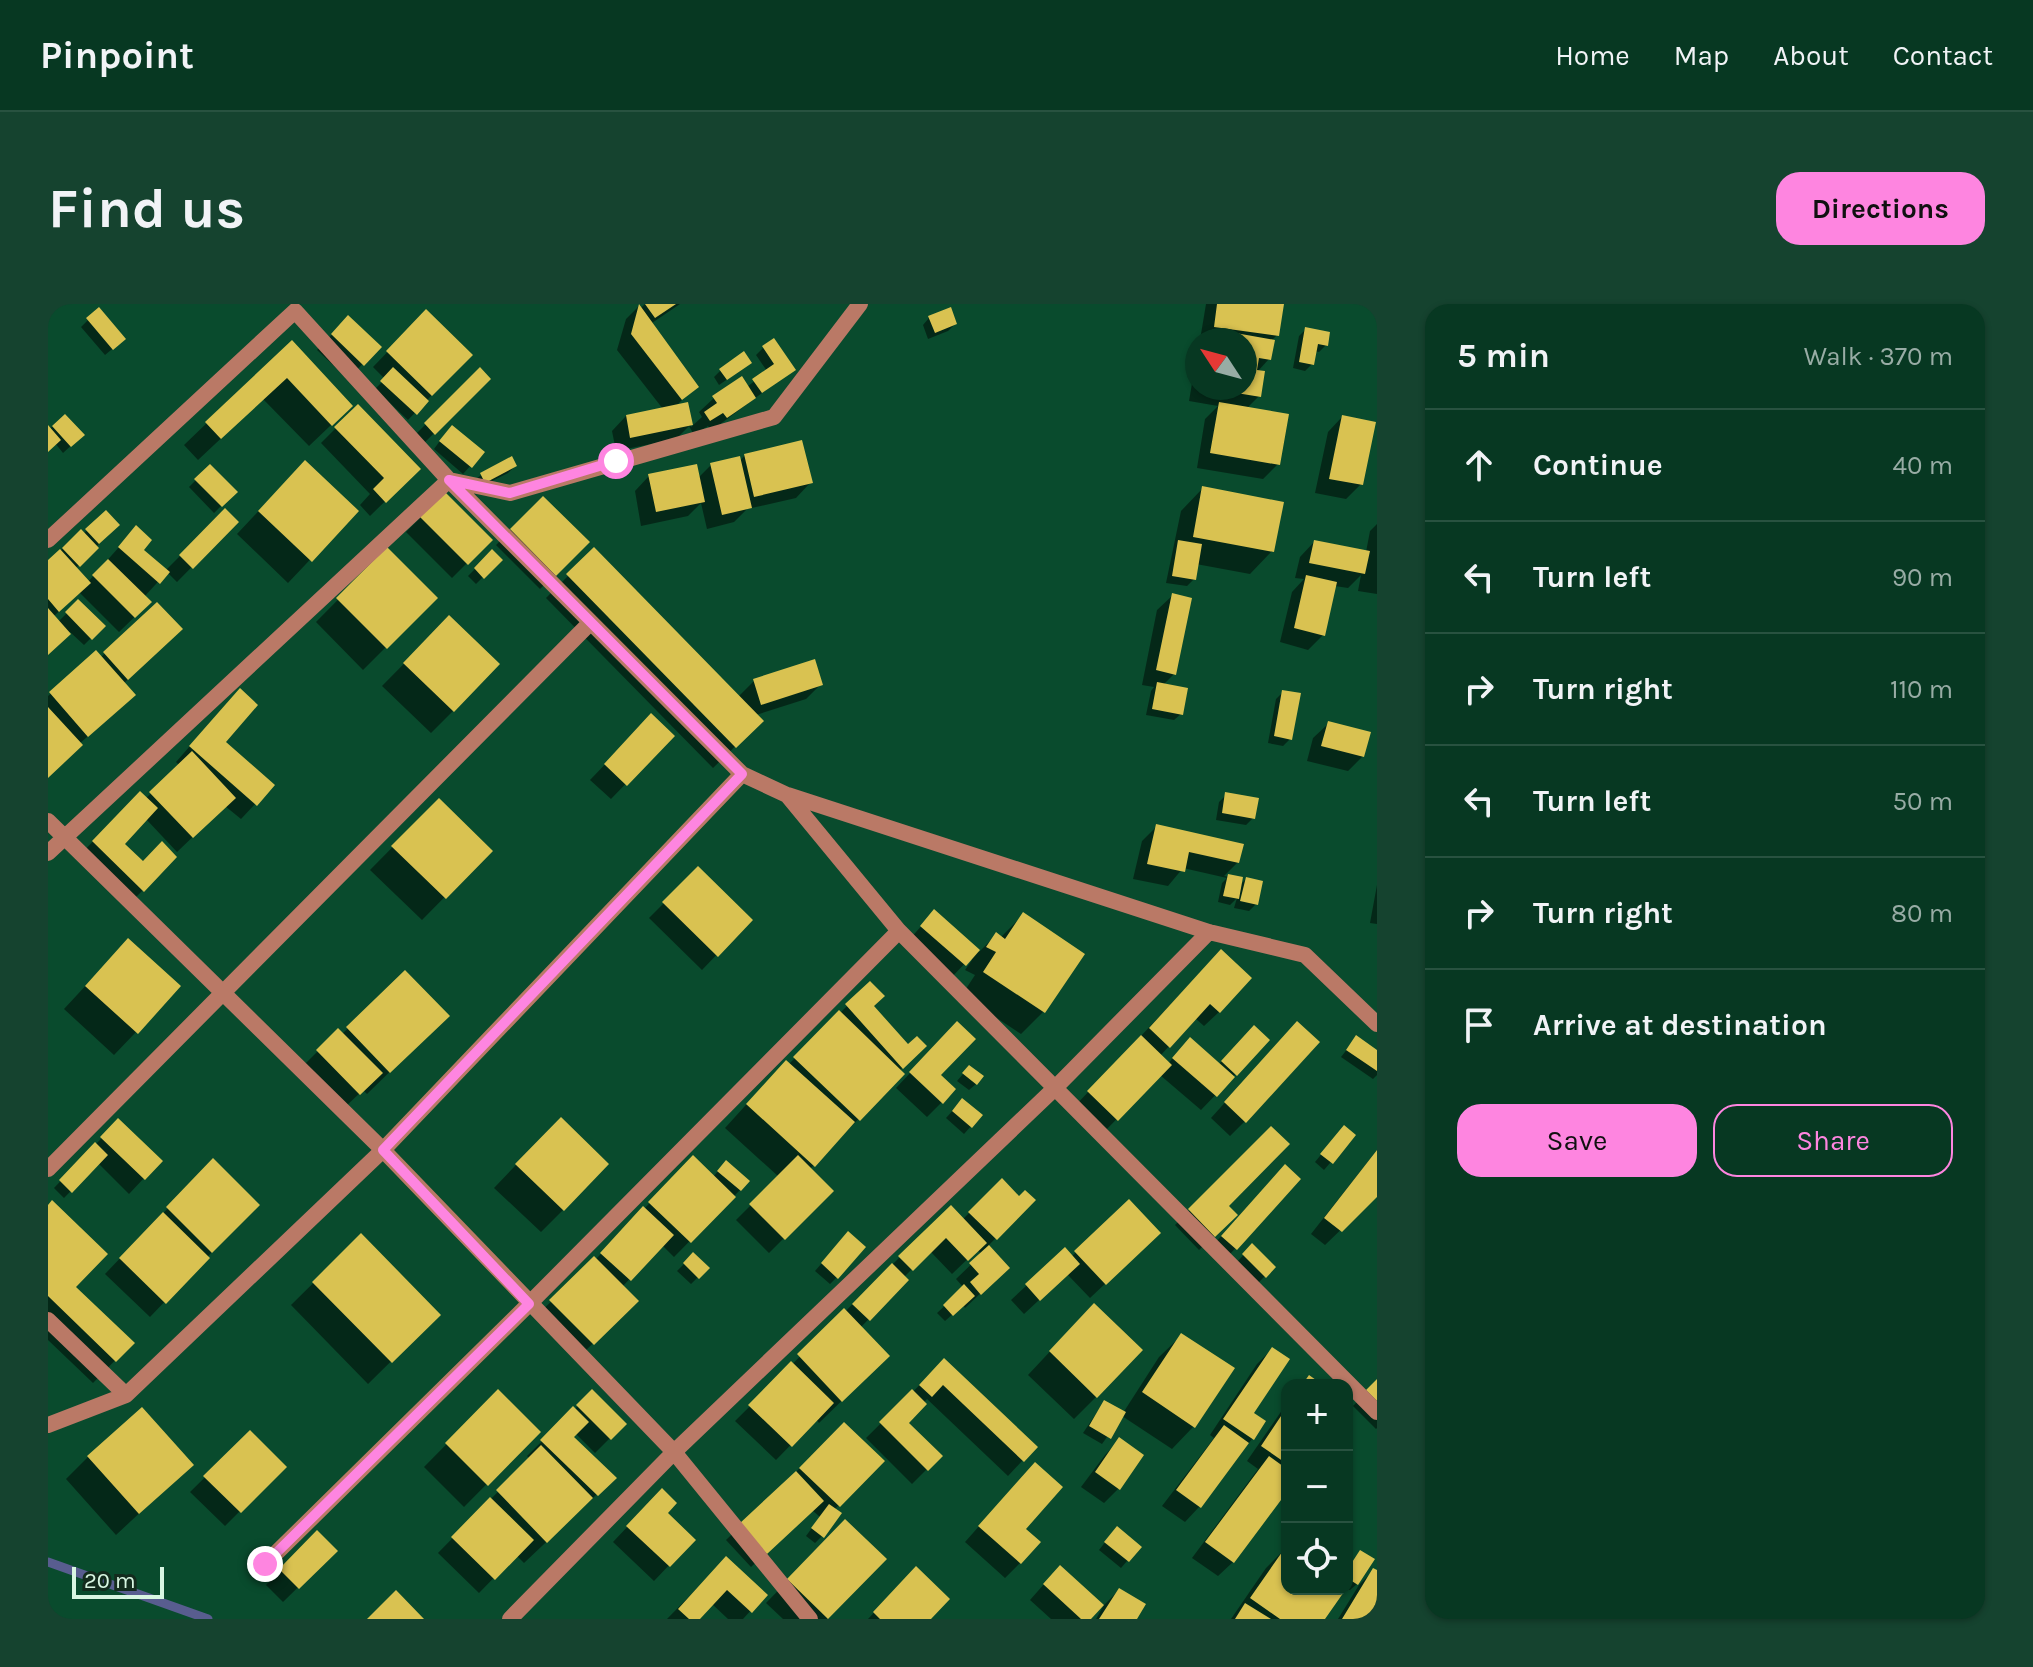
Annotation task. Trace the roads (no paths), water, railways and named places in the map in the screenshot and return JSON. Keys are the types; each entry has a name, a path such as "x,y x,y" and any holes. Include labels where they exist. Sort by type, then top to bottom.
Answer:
{"street":[{"path":"449,480 510,493 774,417 860,304"},
{"path":"48,540 295,311 449,480 742,774 787,795 1209,932 1305,955 1377,1024"},
{"path":"48,853 449,480"},
{"path":"48,1169 590,623"},
{"path":"48,1425 126,1395 383,1150 742,774"},
{"path":"787,795 899,931 1377,1412"},
{"path":"48,821 383,1150 674,1452 810,1619"},
{"path":"265,1564 529,1304 899,931"},
{"path":"510,1619 674,1452 1054,1089 1209,932"},
{"path":"48,1320 126,1395"}],"waterway":[{"path":"48,1562 208,1619"}]}
